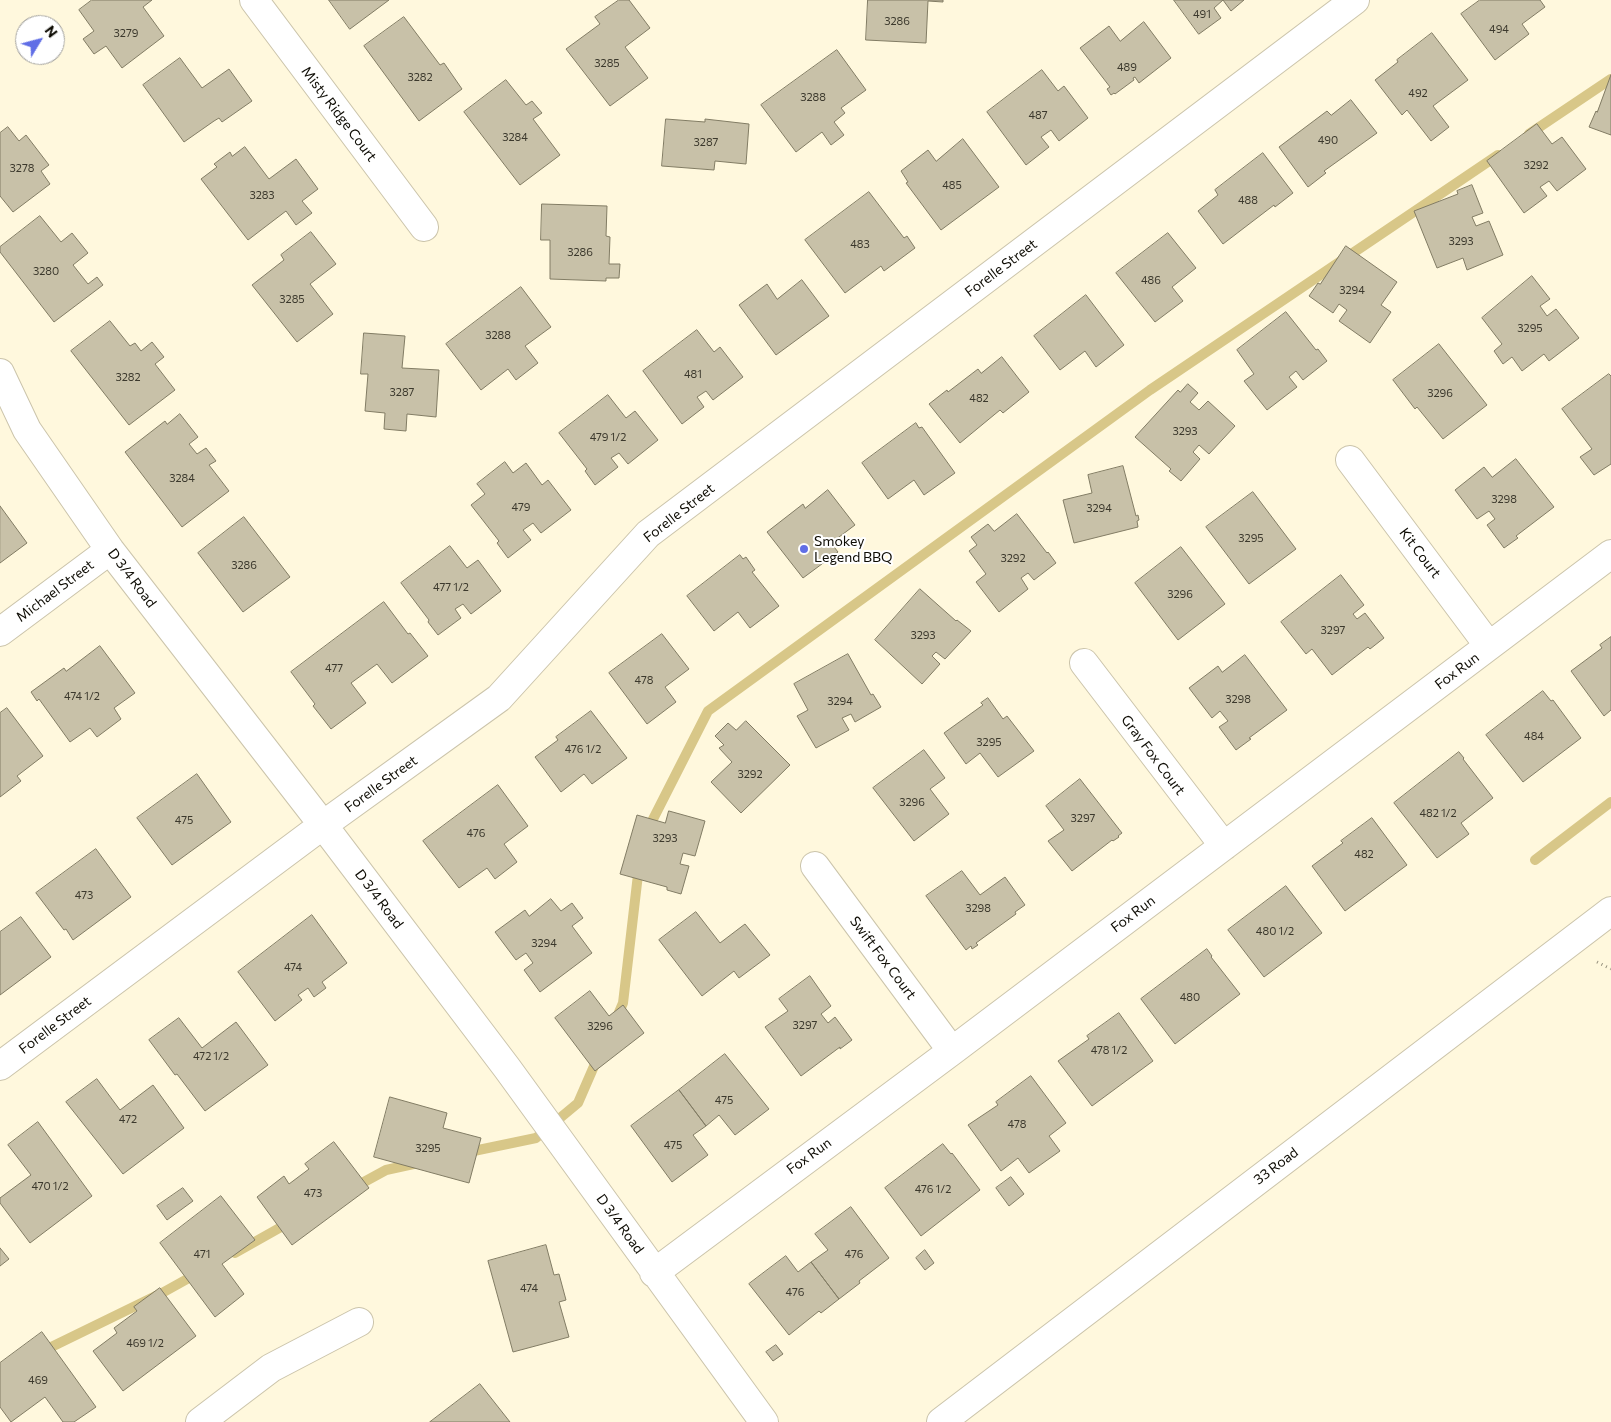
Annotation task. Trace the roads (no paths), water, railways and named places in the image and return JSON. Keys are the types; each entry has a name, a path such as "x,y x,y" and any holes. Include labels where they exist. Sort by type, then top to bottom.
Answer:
{"street":[{"name":"Misty Ridge Court","path":"254,0 424,227"},
{"name":"Forelle Street","path":"0,1066 499,698 648,534 1355,0"},
{"name":"D 3/4 Road","path":"0,373 27,430 110,550 507,1068 764,1422"},
{"name":"Kit Court","path":"1350,460 1489,646"},
{"name":"Michael Street","path":"0,632 110,550"},
{"name":"Fox Run","path":"654,1273 952,1051 1611,554"},
{"name":"Gray Fox Court","path":"1084,663 1224,846"},
{"name":"Swift Fox Court","path":"815,866 952,1051"},
{"name":"33 Road","path":"941,1422 1611,911"},
{"path":"200,1422 271,1368 358,1322"}],"waterway":[{"path":"1529,134 1611,79"},
{"path":"647,831 708,711 1150,390 1498,155"},
{"path":"1535,860 1611,802"},
{"path":"617,1017 623,1003 639,866"},
{"path":"464,1153 536,1138 578,1103 598,1057"},
{"path":"353,1188 386,1170 418,1163"},
{"path":"235,1253 290,1222"},
{"path":"41,1352 162,1293 198,1273"}],"place":[{"name":"Smokey Legend BBQ","path":"804,549"}]}
